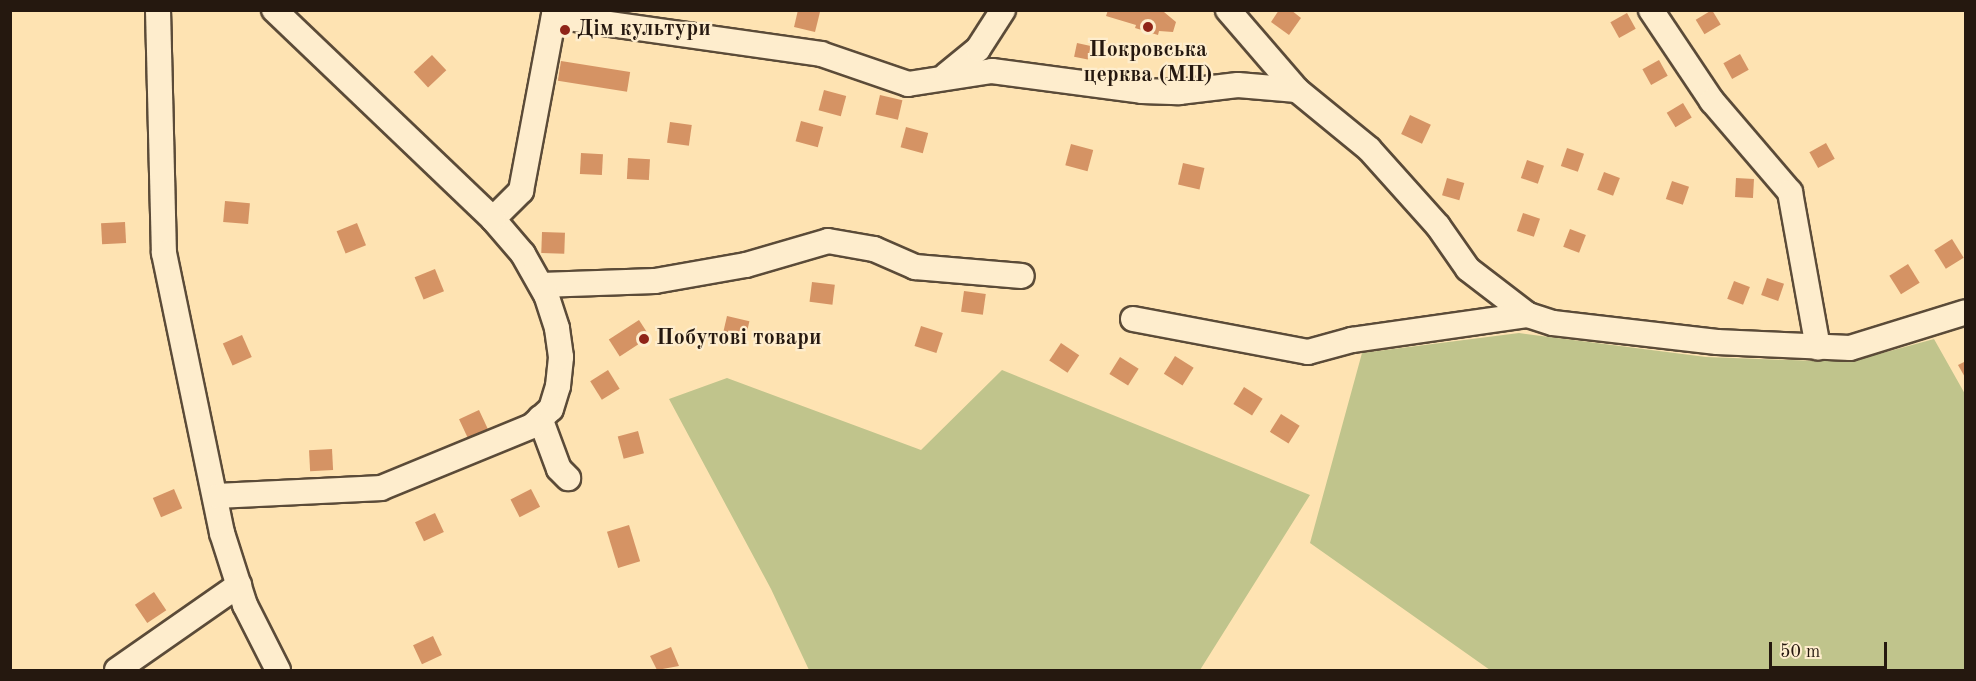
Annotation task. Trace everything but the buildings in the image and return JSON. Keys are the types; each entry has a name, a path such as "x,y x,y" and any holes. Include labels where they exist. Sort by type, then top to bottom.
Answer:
{"street":[{"path":"158,10 164,253 218,496 222,532 239,585 278,670"},
{"path":"218,496 381,488 532,426 550,409 561,357 557,328 541,285 523,254 493,219 274,10"},
{"path":"942,77 965,63 1003,10"},
{"path":"1209,10 1231,16 1297,90 1369,149 1437,226 1468,269 1528,315 1553,323 1717,342 1850,348 1965,312"},
{"path":"1651,10 1713,101 1790,192 1818,348"},
{"path":"493,219 521,191 554,13 821,54 908,84 993,71 1142,91 1179,92 1238,85 1297,90"},
{"path":"541,285 655,281 746,265 828,242 874,249 915,267 1022,276"},
{"path":"1133,319 1308,352 1352,340 1528,315"},
{"path":"540,418 559,469 568,477"},
{"path":"117,670 239,585"}],"green space":[{"path":"1519,333 1706,357 1817,361 1879,354 1934,339 1965,394 1965,670 1490,670 1310,543 1362,353"},
{"path":"1002,370 1310,495 1200,670 809,670 771,589 669,399 727,378 921,450"}],"place":[{"name":"Покровська церква (МП)","path":"1148,27"},
{"name":"Дім культури","path":"565,30"},
{"name":"Побутові товари","path":"644,339"}]}
